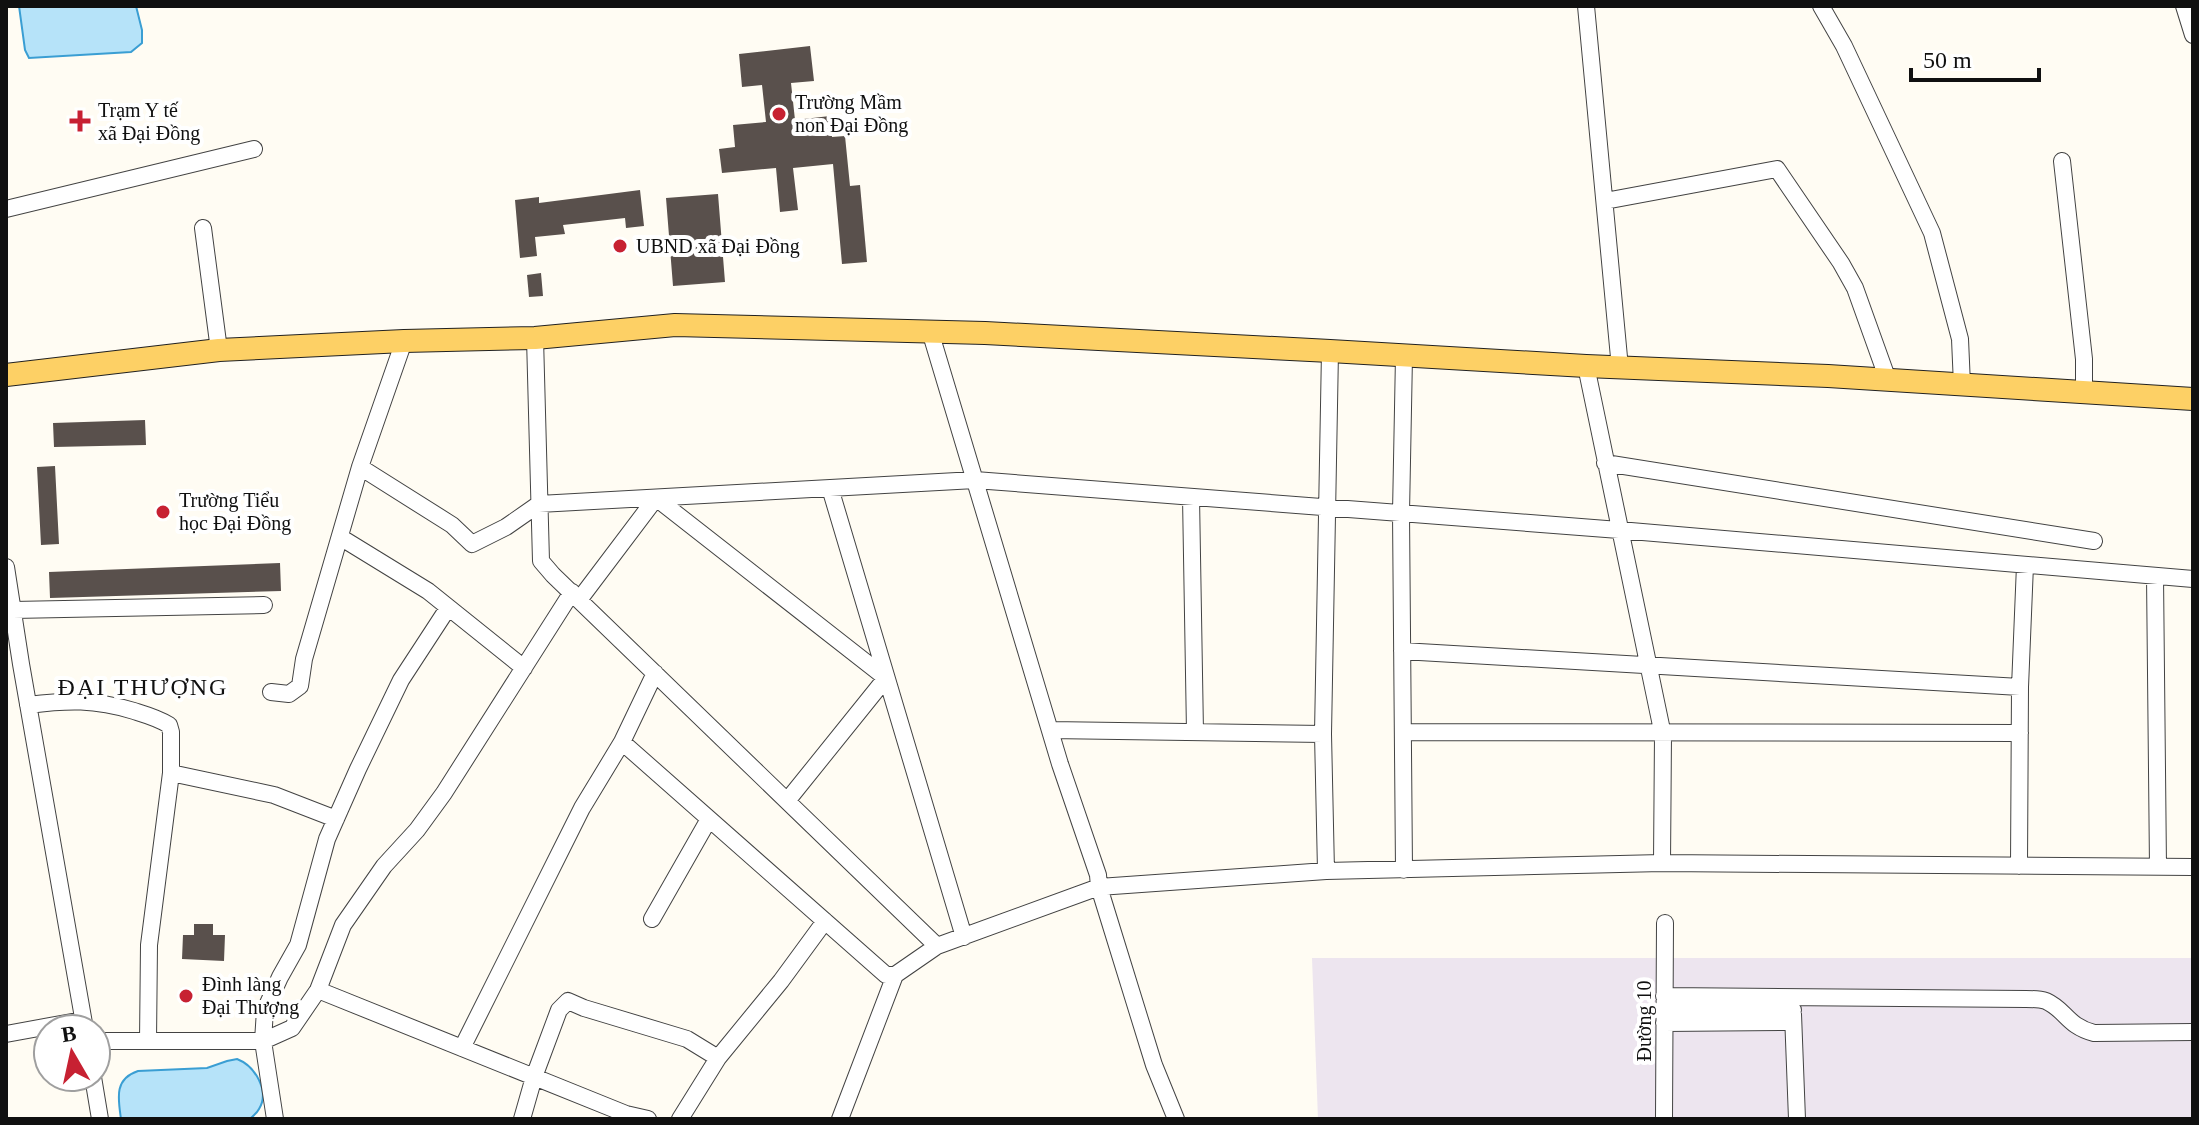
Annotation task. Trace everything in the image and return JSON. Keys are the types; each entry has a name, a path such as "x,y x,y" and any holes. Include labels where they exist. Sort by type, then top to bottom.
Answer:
{"main road":[{"path":"6,375 219,350 535,338 675,325 930,331 1888,380 2193,399"}],"street":[{"path":"1586,6 1620,368"},
{"path":"1821,6 1858,75 1932,233 1960,339 1962,385"},
{"path":"2184,6 2193,35"},
{"path":"6,209 254,149"},
{"path":"2062,161 2082,342 2084,393"},
{"path":"1605,201 1777,169 1855,288 1888,380"},
{"path":"203,228 219,350"},
{"path":"930,331 1154,1065 1176,1119"},
{"path":"535,338 541,561 937,946"},
{"path":"271,692 289,694 300,686 304,659 360,467 404,341"},
{"path":"1326,871 1323,734 1330,351"},
{"path":"1404,356 1401,513 1404,870"},
{"path":"1586,366 1662,733 1662,863"},
{"path":"1605,463 2094,541"},
{"path":"360,467 452,525 472,544 506,527 539,504 975,480 2193,579"},
{"path":"830,488 964,937"},
{"path":"1191,497 1195,732"},
{"path":"112,1041 263,1041 292,1028 318,990 343,925 384,866 417,830 444,793 524,668 576,596 656,498"},
{"path":"656,498 886,678"},
{"path":"340,537 428,591 524,668"},
{"path":"2019,866 2020,687 2025,565"},
{"path":"6,567 11,621 82,1013"},
{"path":"2155,576 2158,867"},
{"path":"11,621 264,605"},
{"path":"275,1119 263,1041 265,1010 298,945 327,839 336,819 401,680 448,608"},
{"path":"1402,651 2020,687"},
{"path":"462,1048 582,808 622,742 655,673"},
{"path":"787,801 886,678"},
{"path":"28,705 88,701 118,706 169,725 171,773 149,945 148,1041"},
{"path":"1050,730 1323,734"},
{"path":"1403,732 2020,733"},
{"path":"622,742 886,975 895,975"},
{"path":"171,773 274,795 336,819"},
{"path":"652,919 709,819"},
{"path":"840,1119 895,975 937,946 1099,887 1326,871 1662,863 2193,867"},
{"path":"680,1119 718,1058 825,921"},
{"name":"Đường 10","path":"1664,1119 1665,923"},
{"path":"318,990 626,1114 648,1119"},
{"path":"1664,1009 1792,1009 2042,1000 2051,1004 2079,1029 2094,1033 2193,1032"},
{"path":"522,1119 559,1010 568,1001 687,1039 718,1058"},
{"path":"1664,1009 1792,1009"},
{"path":"1792,1009 1797,1119"},
{"path":"6,1034 32,1031"},
{"path":"96,1093 100,1119"}],"shaded area":[{"path":"1312,958 2193,958 2193,1119 1318,1119"}],"water":[{"path":"19,6 136,6 142,43 131,52 29,58 25,50"},
{"path":"237,1059 250,1067 262,1087 262,1102 250,1119 121,1119 119,1090 130,1074 207,1068"}],"building":[{"path":"810,46 814,81 791,83 795,120 830,116 832,137 845,136 850,186 860,185 867,262 842,264 833,164 793,168 798,210 780,212 776,168 722,173 719,149 735,147 733,125 766,122 762,85 742,87 739,54"},
{"path":"640,190 644,226 626,228 625,218 563,225 565,234 535,237 537,256 520,258 515,200 539,197 539,203"},
{"path":"718,194 725,282 673,286 666,198"},
{"path":"541,273 543,296 529,297 527,275"},
{"path":"145,420 146,445 54,447 53,423"},
{"path":"55,466 59,544 41,545 37,467"},
{"path":"280,563 281,591 50,598 49,572"},
{"path":"194,924 213,924 213,935 225,935 224,961 182,959 183,935 194,935"}],"place":[{"name":"Trường Mầm non Đại Đồng","path":"779,114"},
{"name":"Trạm Y tế xã Đại Đồng","path":"80,121"},
{"name":"UBND xã Đại Đồng","path":"620,246"},
{"name":"Trường Tiểu học Đại Đồng","path":"163,512"},
{"name":"Đình làng Đại Thượng","path":"186,996"}],"district":[{"name":"ĐẠI THƯỢNG","path":"143,687"}]}
